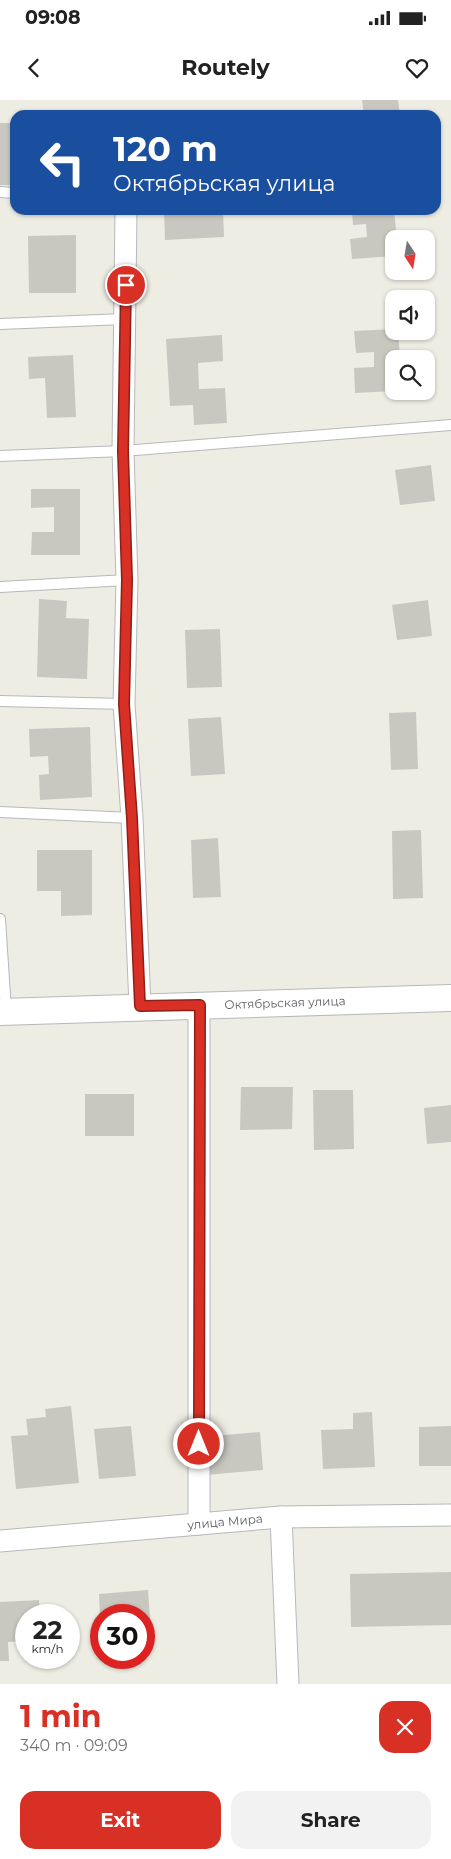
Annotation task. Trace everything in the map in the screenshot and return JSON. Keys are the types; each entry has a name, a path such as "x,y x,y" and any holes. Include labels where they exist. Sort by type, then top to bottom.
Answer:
{"street":[{"path":"126,215 123,451 127,580 124,704 132,818 140,1006"},
{"name":"Октябрьская улица","path":"3,1011 451,998"},
{"path":"199,1524 200,1005"},
{"name":"улица Мира","path":"0,1541 281,1517 451,1515"},
{"path":"281,1517 288,1684"}],"lane":[{"path":"0,324 125,319"},
{"path":"0,456 123,451 451,425"},
{"path":"0,587 127,580"},
{"path":"0,701 124,704"},
{"path":"0,812 132,818"},
{"path":"0,919 3,1011"}],"building":[{"path":"362,100 398,100 399,110 363,110"},
{"path":"0,123 10,123 10,185 0,185"},
{"path":"164,215 223,215 224,237 165,240"},
{"path":"352,215 395,215 396,230 385,230 385,257 352,259 350,239 367,237 366,224 353,225"},
{"path":"76,235 76,293 29,293 28,236"},
{"path":"385,329 385,340 399,340 399,350 385,350 385,391 355,393 354,368 374,367 374,352 356,353 354,331"},
{"path":"222,335 223,361 198,363 199,389 225,388 227,423 194,425 193,405 170,406 166,339"},
{"path":"73,355 76,417 47,418 45,378 29,379 28,357"},
{"path":"431,465 435,501 400,505 395,470"},
{"path":"31,489 80,489 80,555 31,555 32,532 54,532 54,507 31,508"},
{"path":"39,599 67,601 66,618 89,619 87,679 37,677"},
{"path":"428,600 432,636 397,640 392,605"},
{"path":"220,629 222,687 187,688 185,630"},
{"path":"416,712 418,769 391,770 389,713"},
{"path":"221,717 225,774 191,776 188,719"},
{"path":"90,727 92,797 40,800 39,775 49,774 48,756 30,757 29,729"},
{"path":"421,830 423,898 393,899 392,831"},
{"path":"218,838 221,897 193,898 191,840"},
{"path":"37,850 92,850 92,915 61,916 61,891 37,891"},
{"path":"241,1087 293,1087 292,1129 240,1130"},
{"path":"313,1090 353,1090 354,1149 314,1150"},
{"path":"85,1094 134,1094 134,1136 85,1136"},
{"path":"451,1105 451,1142 427,1144 424,1108"},
{"path":"71,1406 79,1483 16,1489 11,1436 28,1435 26,1419 46,1417 45,1409"},
{"path":"372,1412 375,1467 323,1469 321,1430 353,1429 353,1413"},
{"path":"131,1426 136,1476 99,1479 94,1429"},
{"path":"451,1426 451,1466 419,1466 419,1427"},
{"path":"260,1432 263,1470 206,1475 203,1437"},
{"path":"451,1572 451,1625 351,1627 350,1574"},
{"path":"148,1590 149,1604 99,1604 99,1594"},
{"path":"39,1600 39,1604 15,1604 15,1642 8,1642 9,1661 0,1661 0,1602"}],"route":[{"path":"126,285 123,451 127,580 124,704 132,818 140,1006 200,1005 199,1444"}]}
